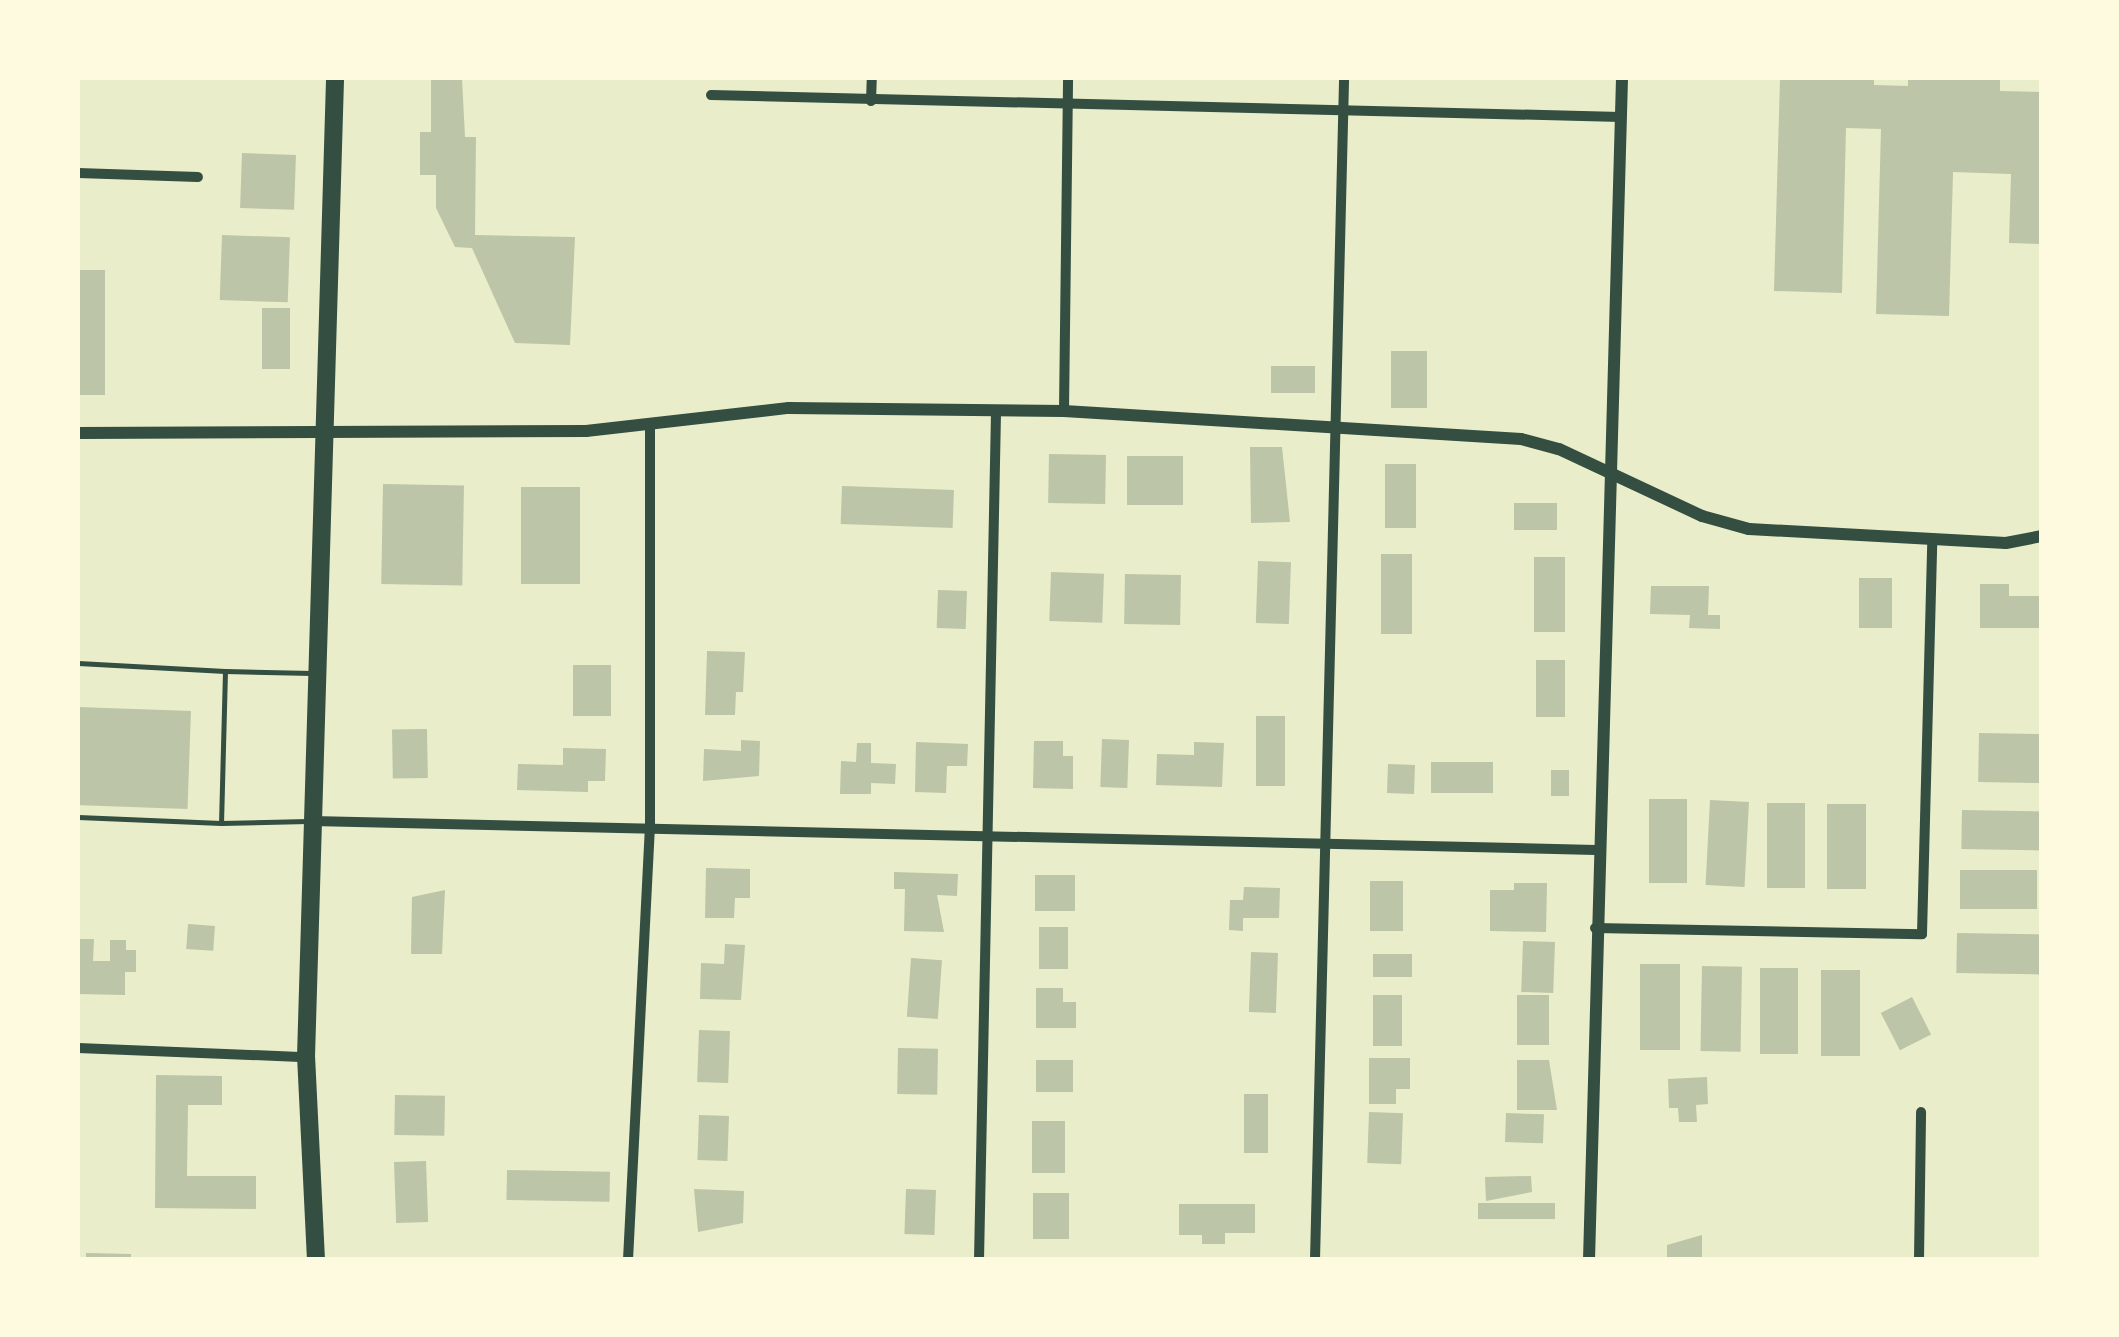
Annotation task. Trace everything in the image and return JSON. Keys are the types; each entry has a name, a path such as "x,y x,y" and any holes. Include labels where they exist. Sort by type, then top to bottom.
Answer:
{"highway":[{"path":"316,1260 306,1057 335,78"}],"street":[{"path":"870,102 872,78"},
{"path":"1064,412 1068,78"},
{"path":"1315,1260 1323,845 1339,429 1344,78"},
{"path":"1589,1260 1596,850 1622,78"},
{"path":"712,95 1068,107 1621,117"},
{"path":"78,173 198,177"},
{"path":"78,433 325,437 650,427 789,408 1064,412 1522,440 1611,474 1702,516 1749,528 1932,540 2006,542 2042,536"},
{"path":"979,1260 996,410"},
{"path":"628,1260 650,828 650,427"},
{"path":"1595,928 1922,934 1932,540"},
{"path":"311,821 986,840 1596,850"},
{"path":"78,1048 306,1057"},
{"path":"1920,1260 1922,1112"}],"lane":[{"path":"78,663 316,673"},
{"path":"221,823 225,670"},
{"path":"78,816 221,823 311,821"}],"building":[{"path":"431,78 462,78 465,137 476,137 475,235 575,237 570,345 515,343 472,248 455,247 436,208 436,175 420,175 420,132 431,132"},
{"path":"1780,78 1874,78 1874,85 1908,86 1908,78 2000,78 2000,91 2042,92 2042,244 2009,243 2011,174 1953,172 1949,316 1876,314 1881,129 1846,128 1842,293 1774,291"},
{"path":"242,153 296,155 294,210 240,208"},
{"path":"222,235 290,237 288,302 220,300"},
{"path":"78,270 105,270 105,395 78,395"},
{"path":"262,308 290,308 290,369 262,369"},
{"path":"1391,351 1427,351 1427,408 1391,408"},
{"path":"1271,366 1315,366 1315,393 1271,393"},
{"path":"1250,447 1282,447 1290,522 1251,523"},
{"path":"1049,454 1106,455 1105,504 1048,503"},
{"path":"1127,456 1183,456 1183,505 1127,505"},
{"path":"1385,464 1416,464 1416,528 1385,528"},
{"path":"383,484 464,485 462,585 381,584"},
{"path":"842,486 954,490 953,528 841,524"},
{"path":"521,487 580,487 580,584 521,584"},
{"path":"1514,503 1557,503 1557,530 1514,530"},
{"path":"1381,554 1412,554 1412,634 1381,634"},
{"path":"1534,557 1565,557 1565,632 1534,632"},
{"path":"1258,561 1291,562 1289,624 1256,623"},
{"path":"1051,572 1104,574 1102,623 1049,621"},
{"path":"1125,574 1181,575 1180,625 1124,624"},
{"path":"1859,578 1892,578 1892,628 1859,628"},
{"path":"1980,584 2009,584 2009,596 2042,596 2042,628 1980,628"},
{"path":"1651,586 1709,586 1708,615 1720,615 1720,629 1689,628 1690,615 1650,614"},
{"path":"938,590 967,591 966,629 937,628"},
{"path":"707,651 745,652 743,692 736,692 735,715 705,715"},
{"path":"1536,660 1565,660 1565,717 1536,717"},
{"path":"573,665 611,665 611,716 573,716"},
{"path":"78,707 191,711 188,809 78,805"},
{"path":"1256,716 1285,716 1285,786 1256,786"},
{"path":"427,729 428,778 393,779 392,730"},
{"path":"1979,733 2042,734 2041,783 1978,782"},
{"path":"1102,739 1129,740 1127,788 1100,787"},
{"path":"741,740 760,741 759,776 703,781 704,749 741,751"},
{"path":"1034,741 1063,741 1063,756 1073,756 1073,789 1033,788"},
{"path":"916,742 968,744 967,766 947,766 946,793 915,792"},
{"path":"1194,742 1224,743 1222,787 1156,785 1157,754 1194,755"},
{"path":"857,743 871,743 871,763 896,764 895,784 871,783 871,794 840,794 841,761 856,762"},
{"path":"563,748 606,749 605,781 588,781 588,792 517,790 518,764 563,765"},
{"path":"1431,762 1493,762 1493,793 1431,793"},
{"path":"1388,764 1415,765 1414,794 1387,793"},
{"path":"1551,770 1569,770 1569,796 1551,796"},
{"path":"1649,799 1687,799 1687,883 1649,883"},
{"path":"1710,800 1749,802 1744,887 1706,885"},
{"path":"1767,803 1805,803 1805,888 1767,888"},
{"path":"1827,804 1866,804 1866,889 1827,889"},
{"path":"1962,810 2042,811 2041,850 1961,849"},
{"path":"706,868 750,869 750,898 735,898 734,918 705,918"},
{"path":"1960,870 2037,870 2037,909 1960,909"},
{"path":"894,872 958,874 957,896 937,895 944,932 904,931 905,889 894,889"},
{"path":"1035,875 1075,875 1075,911 1035,911"},
{"path":"1370,881 1403,881 1403,931 1370,931"},
{"path":"1514,883 1547,883 1546,932 1490,931 1490,890 1514,890"},
{"path":"1244,887 1280,888 1279,918 1243,918 1243,931 1229,930 1230,900 1243,900"},
{"path":"445,890 442,954 411,954 412,897"},
{"path":"188,924 215,926 213,951 186,949"},
{"path":"1039,927 1068,927 1068,969 1039,969"},
{"path":"1957,933 2042,934 2041,974 1956,973"},
{"path":"78,939 94,939 93,961 110,961 110,940 126,940 126,950 136,950 136,972 125,972 125,995 78,994"},
{"path":"1523,941 1555,942 1553,993 1521,992"},
{"path":"725,944 745,945 741,1000 700,999 701,963 724,964"},
{"path":"1251,952 1278,953 1276,1013 1249,1012"},
{"path":"1373,954 1412,954 1412,977 1373,977"},
{"path":"911,958 942,960 938,1019 907,1017"},
{"path":"1640,964 1680,964 1680,1050 1640,1050"},
{"path":"1702,966 1742,967 1741,1052 1701,1051"},
{"path":"1760,968 1798,968 1798,1054 1760,1054"},
{"path":"1821,970 1860,970 1860,1056 1821,1056"},
{"path":"1036,988 1063,988 1063,1002 1076,1002 1076,1028 1036,1028"},
{"path":"1373,995 1402,995 1402,1046 1373,1046"},
{"path":"1517,995 1549,995 1549,1045 1517,1045"},
{"path":"1912,997 1931,1034 1900,1050 1881,1013"},
{"path":"699,1030 730,1031 728,1083 697,1082"},
{"path":"898,1048 938,1049 937,1095 897,1094"},
{"path":"1369,1058 1410,1058 1410,1089 1396,1089 1396,1104 1369,1104"},
{"path":"1036,1060 1073,1060 1073,1092 1036,1092"},
{"path":"1517,1060 1549,1060 1557,1110 1517,1110"},
{"path":"156,1075 222,1076 222,1105 188,1105 187,1176 256,1176 256,1209 155,1208"},
{"path":"1707,1077 1708,1104 1696,1105 1697,1122 1679,1122 1678,1108 1669,1108 1668,1079"},
{"path":"1244,1094 1268,1094 1268,1153 1244,1153"},
{"path":"395,1095 445,1096 444,1136 394,1135"},
{"path":"1369,1112 1403,1113 1401,1164 1367,1163"},
{"path":"1506,1113 1544,1114 1543,1143 1505,1142"},
{"path":"699,1115 729,1116 727,1161 697,1160"},
{"path":"1032,1121 1065,1121 1065,1173 1032,1173"},
{"path":"426,1161 428,1222 396,1223 394,1162"},
{"path":"507,1170 610,1172 609,1202 506,1200"},
{"path":"1531,1176 1532,1192 1486,1201 1485,1177"},
{"path":"694,1189 744,1191 743,1223 698,1232"},
{"path":"906,1189 936,1190 934,1235 904,1234"},
{"path":"1033,1193 1069,1193 1069,1239 1033,1239"},
{"path":"1478,1203 1555,1203 1555,1219 1478,1219"},
{"path":"1179,1204 1255,1204 1255,1233 1225,1233 1225,1244 1202,1244 1202,1235 1179,1235"},
{"path":"1702,1235 1702,1258 1667,1258 1667,1245"},
{"path":"86,1253 131,1254 131,1260 86,1260"}]}
